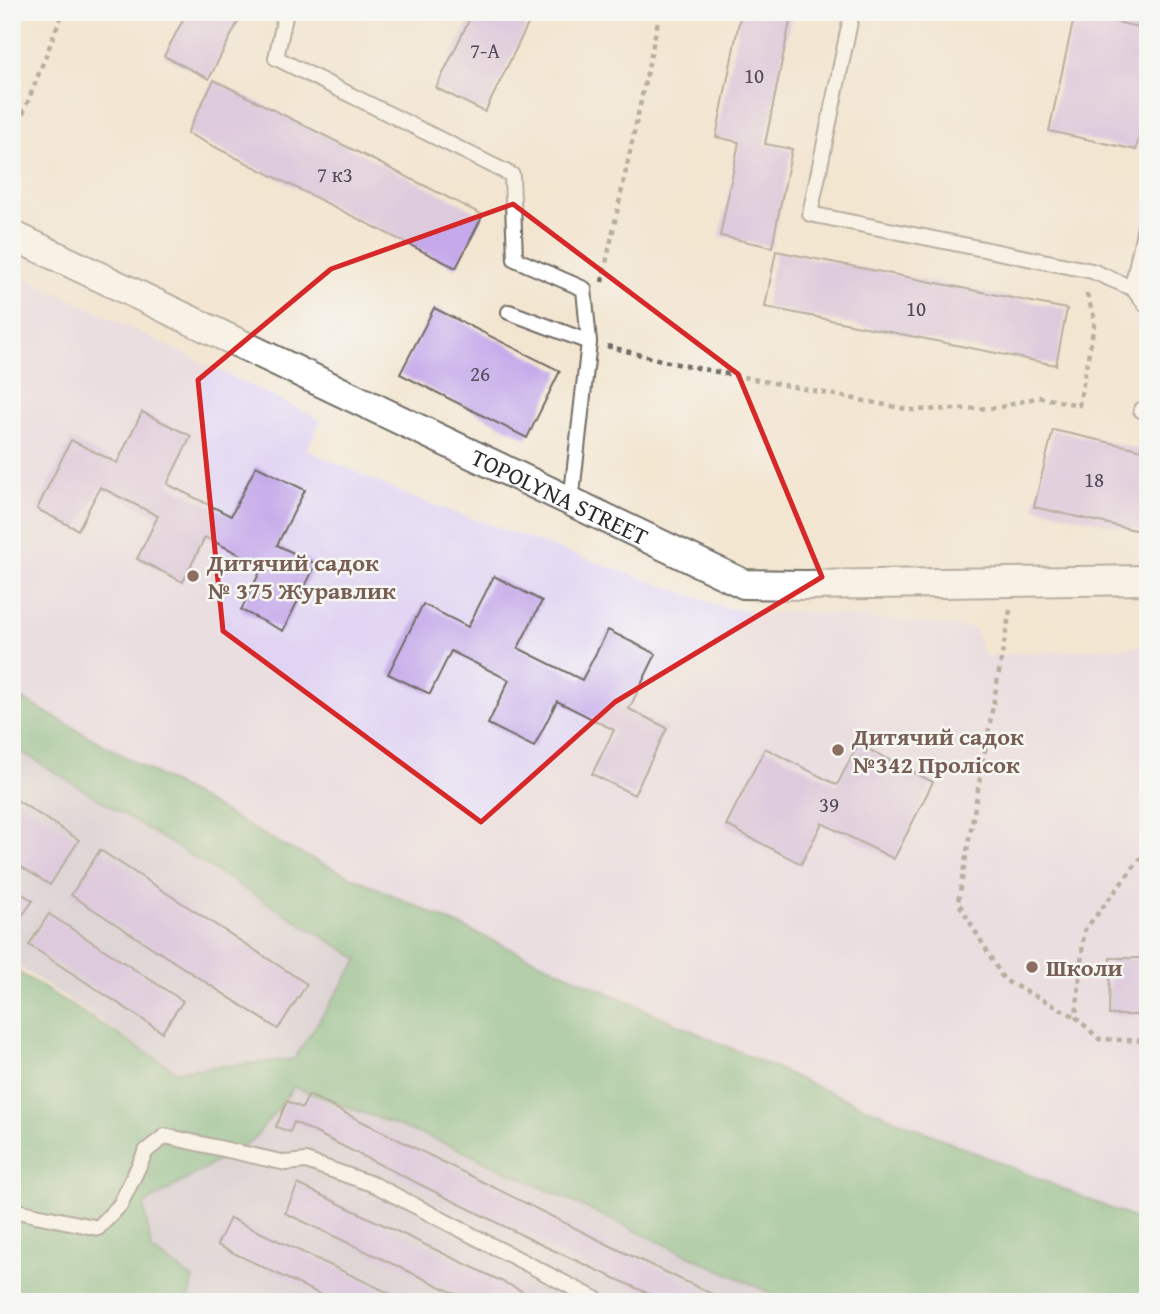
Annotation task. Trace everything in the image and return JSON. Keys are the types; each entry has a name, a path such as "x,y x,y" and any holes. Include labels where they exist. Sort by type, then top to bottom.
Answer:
{"street":[{"name":"TOPOLYNA STREET","path":"12,235 744,584 1148,580"}],"lane":[{"path":"286,12 276,58 512,175 515,259 584,289 589,342 571,502"},
{"path":"852,12 810,214 1092,271 1132,288 1148,307"},
{"path":"1132,288 1148,213"},
{"path":"509,312 589,342"},
{"path":"12,1210 98,1228 120,1205 146,1151 165,1136 286,1163 306,1161 375,1185 601,1302"}],"path":[{"path":"12,142 63,12"},
{"path":"601,289 660,12"},
{"path":"589,342 672,363 911,410 997,408 1039,397 1079,405 1095,320 1088,293 1080,286"},
{"path":"1016,581 958,902 1004,980 1076,1017 1100,1039 1148,1041"},
{"path":"1076,1017 1084,931 1148,849"}],"highlighted area":[{"path":"513,204 738,374 822,577 615,702 481,822 223,631 198,380 331,269"}],"shaded area":[{"path":"12,271 321,420 306,450 411,497 726,608 766,614 797,611 974,628 984,656 1148,646 1148,1224 817,1087 286,847 12,693"},
{"path":"12,746 359,959 294,1059 176,1071 12,962"},
{"path":"294,1087 452,1146 790,1302 188,1302 193,1279 151,1249 143,1205 254,1139"}],"green space":[{"path":"12,693 286,847 817,1087 1148,1224 1148,1302 790,1302 452,1146 294,1087 254,1139 144,1205 151,1249 193,1279 188,1302 12,1302 12,968 176,1071 294,1059 359,959 12,746"}],"building":[{"path":"187,12 243,12 209,79 164,56"},
{"path":"473,12 534,12 485,112 436,88"},
{"path":"741,12 792,12 765,144 792,149 772,247 720,236 739,142 716,137"},
{"path":"1075,13 1148,29 1148,95 1136,150 1049,131"},
{"path":"214,80 483,215 456,268 187,133"},
{"path":"776,251 1067,309 1056,365 765,307"},
{"path":"434,308 560,371 527,438 400,374"},
{"path":"142,412 191,436 167,484 231,516 256,466 305,490 277,545 316,564 283,631 241,610 263,566 205,537 183,582 137,559 158,516 100,487 78,530 37,509 71,440 117,463"},
{"path":"1053,430 1148,451 1148,533 1034,507"},
{"path":"494,576 542,601 518,648 582,680 608,630 656,654 629,709 667,728 634,795 592,774 614,730 557,701 534,747 488,724 509,680 451,651 430,694 388,674 423,604 468,627"},
{"path":"858,744 933,782 894,859 822,823 801,864 726,825 765,748 837,785"},
{"path":"12,797 79,840 50,885 12,861"},
{"path":"100,850 307,984 278,1029 71,895"},
{"path":"12,887 33,901 12,929"},
{"path":"49,914 183,1001 162,1032 29,945"},
{"path":"1110,958 1148,958 1148,1015 1109,1015"},
{"path":"309,1095 729,1302 667,1302 544,1246 294,1122 290,1132 276,1127 287,1101 302,1108"},
{"path":"298,1184 545,1302 473,1302 285,1213"},
{"path":"230,1218 408,1302 336,1302 217,1245"}],"place":[{"name":"Дитячий садок № 375 Журавлик","path":"193,576"},
{"name":"Дитячий садок №342 Пролісок","path":"838,750"},
{"name":"Школи","path":"1032,967"}]}
